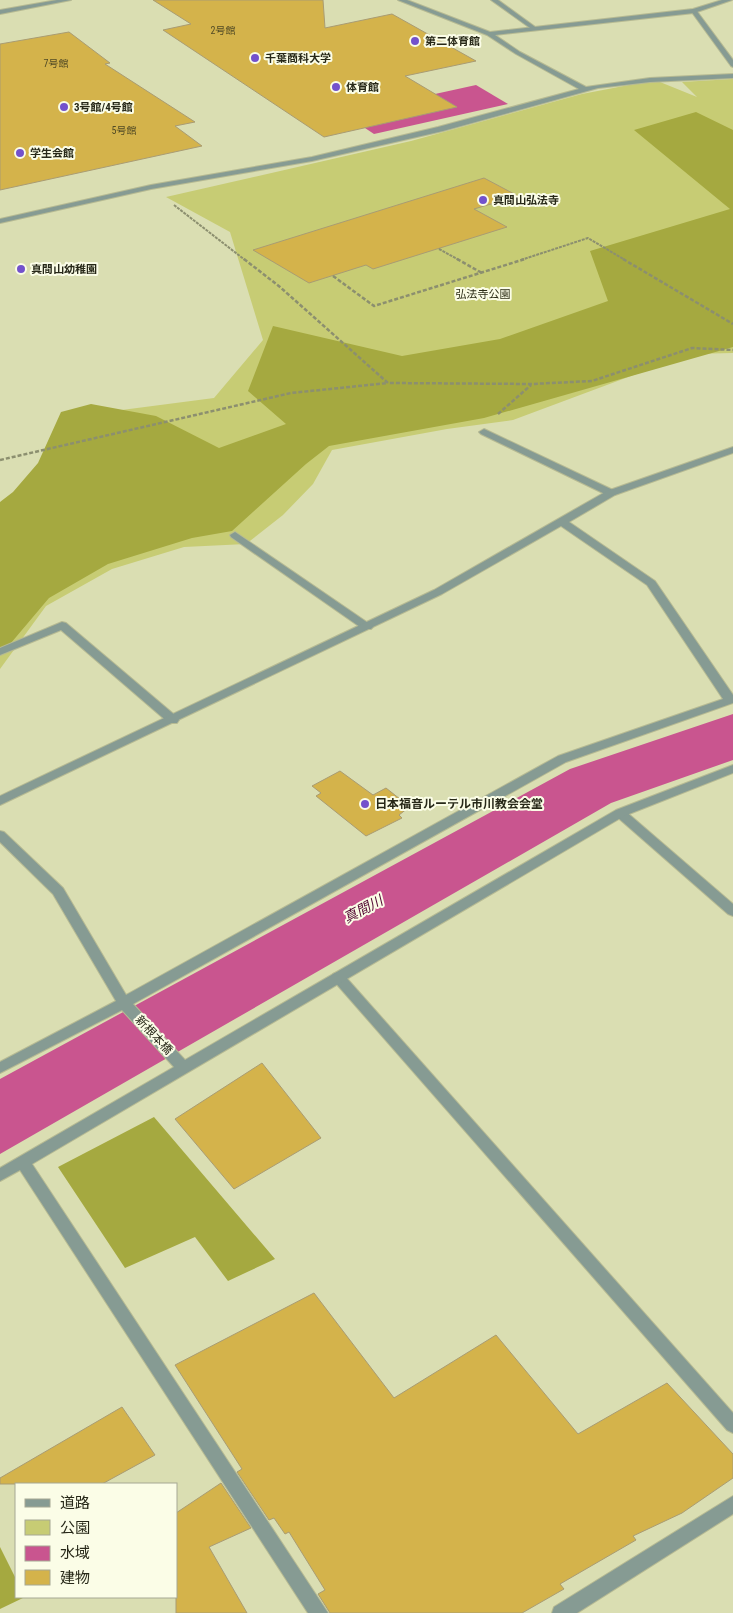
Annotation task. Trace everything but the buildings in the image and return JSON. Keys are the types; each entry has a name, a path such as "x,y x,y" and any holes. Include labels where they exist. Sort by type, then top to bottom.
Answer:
{"street":[{"path":"0,12 68,0"},
{"path":"401,0 489,34 518,53 584,90"},
{"path":"494,0 536,29"},
{"path":"489,34 694,12 729,0"},
{"path":"694,12 733,65"},
{"path":"0,221 151,187 312,159 440,129 584,90 650,80 733,76"},
{"path":"484,432 611,494"},
{"path":"0,801 174,720 438,592 611,494 733,450"},
{"path":"0,1068 124,1003 562,759 731,699 651,583 561,521"},
{"path":"235,535 368,627"},
{"path":"0,652 62,625 174,720"},
{"path":"0,1175 620,813 733,769"},
{"path":"620,813 733,911"},
{"name":"新根本橋","path":"0,835 58,890 124,1003 184,1068"},
{"path":"338,977 733,1425"},
{"path":"23,1162 319,1613"},
{"path":"561,1613 733,1504"}],"path":[{"path":"151,187 280,287 388,383"},
{"path":"333,276 374,306 482,274 588,238 733,324"},
{"path":"439,249 482,274"},
{"path":"0,460 291,393 388,383 532,384 592,381 692,348 733,350"},
{"path":"484,432 494,418 532,384"}],"green space":[{"name":"弘法寺公園","path":"733,79 733,353 690,354 513,420 447,429 332,450 313,484 283,515 246,544 184,547 112,569 46,606 0,669 0,514 91,414 214,398 263,340 230,232 166,197 411,141 582,94 655,80 697,97 682,82"}],"shaded area":[{"path":"696,112 733,130 733,347 484,418 329,446 306,464 232,531 192,538 108,564 49,598 0,656 0,502 13,492 38,463 61,412 91,404 156,416 219,448 286,424 248,391 273,326 402,356 500,339 608,301 590,251 730,209 634,130"},
{"path":"154,1117 275,1259 228,1281 195,1237 125,1268 58,1167"},
{"path":"0,1547 15,1577 15,1598 23,1598 0,1609"}],"water":[{"path":"476,85 508,104 374,134 344,114"},
{"name":"真間川","path":"733,714 733,760 611,803 0,1154 0,1079 570,769"}],"place":[{"name":"第二体育館","path":"415,41"},
{"name":"千葉商科大学","path":"255,58"},
{"name":"体育館","path":"336,87"},
{"name":"3号館/4号館","path":"64,107"},
{"name":"学生会館","path":"20,153"},
{"name":"真間山弘法寺","path":"483,200"},
{"name":"真間山幼稚園","path":"21,269"},
{"name":"日本福音ルーテル市川教会会堂","path":"365,804"}]}
